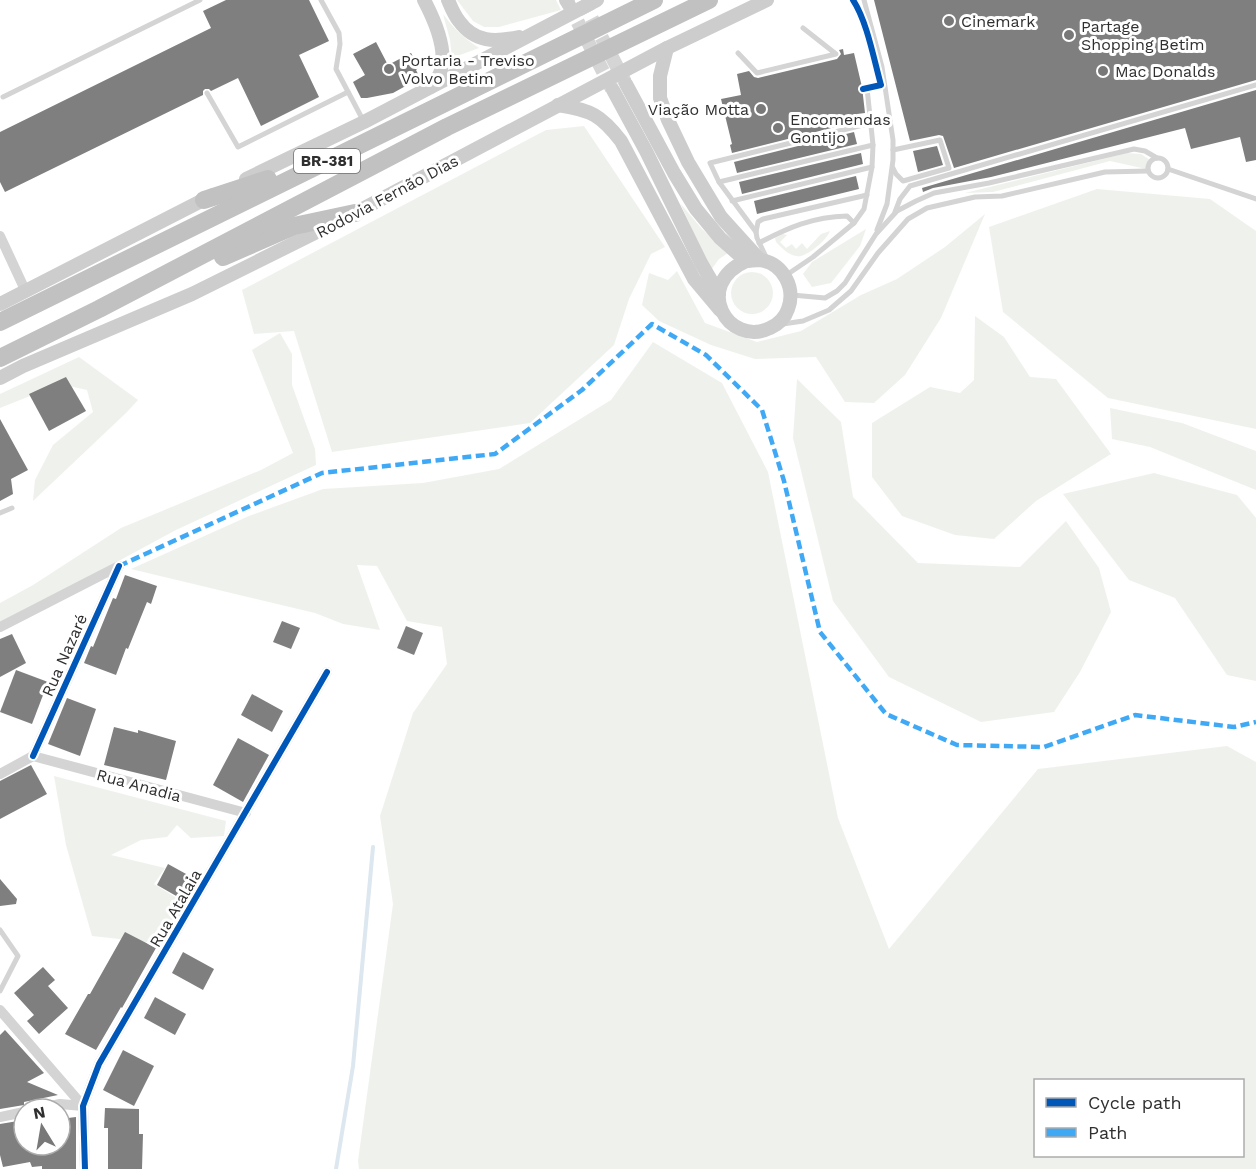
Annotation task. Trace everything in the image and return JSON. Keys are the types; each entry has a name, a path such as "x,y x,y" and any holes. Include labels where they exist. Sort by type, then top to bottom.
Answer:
{"highway":[{"name":"BR-381","path":"0,322 654,0"},
{"name":"Rodovia Fernão Dias","path":"0,358 447,127 709,0"},
{"path":"204,200 327,161"},
{"path":"94,311 294,226 356,213"}],"main road":[{"path":"424,0 434,18 444,57 441,73 430,88"},
{"path":"448,0 459,22 478,38 499,41 533,35"},
{"name":"BR-381","path":"0,304 364,122 597,0"},
{"name":"Rodovia Fernão Dias","path":"0,378 192,294 356,213 667,48 767,0"},
{"path":"667,48 660,76 660,98 668,120 688,162 721,217 758,262"},
{"path":"558,105 580,108 594,114 612,129 621,141 694,279 731,323 741,330 753,332 765,331 775,326 782,320 790,304 790,288 785,276 780,270 758,262 720,238 696,209 674,173 626,84"},
{"path":"613,90 719,294"},
{"path":"723,314 719,305 719,294 721,283 727,273 735,266 758,262"}],"street":[{"path":"0,236 26,292"},
{"name":"Rua Nazaré","path":"0,627 119,566 33,756"},
{"name":"Rua Atalaia","path":"85,1169 83,1106 99,1064 327,672"},
{"path":"0,774 33,756"},
{"name":"Rua Anadia","path":"33,756 246,813"},
{"path":"0,1010 83,1106"},
{"path":"72,1105 83,1106"}],"lane":[{"path":"3,97 200,0"},
{"path":"321,0 339,33 340,44 336,69 364,122"},
{"path":"864,0 882,67 893,140 887,204 876,234"},
{"path":"738,53 757,73 836,54 803,28"},
{"path":"791,295 825,298 837,291 845,283 876,234 895,212 900,199 910,186 1256,85"},
{"path":"785,276 813,257 854,223 864,210 872,167 873,145 867,88"},
{"path":"207,93 238,147 348,92"},
{"path":"758,262 759,243 756,232 719,182 710,163 871,123"},
{"path":"892,167 903,181 949,168 940,140 893,150"},
{"path":"719,182 873,145"},
{"path":"895,212 934,194 1134,149 1145,152 1166,162 1168,169 1165,175 1159,178 1152,177 1148,171 1149,163 1157,158"},
{"path":"732,201 872,167"},
{"path":"1168,169 1256,199"},
{"path":"775,326 803,321 829,310 851,291 878,253 908,219 927,208 975,197 1002,196 1105,172 1148,171"},
{"path":"756,232 758,222 763,219 867,195"},
{"path":"759,243 781,231 826,217 847,216 854,223"},
{"path":"0,513 12,508"},
{"path":"0,930 18,956 0,991"}],"shaded area":[{"path":"457,0 556,0 561,10 499,27 484,27 473,21"},
{"path":"443,14 459,32 479,48 452,58"},
{"path":"584,126 665,247 651,254 629,299 614,345 530,423 332,452 294,331 254,334 242,290 546,130"},
{"path":"1127,153 1141,154 1150,160 1146,164 1146,169 1110,161 993,192 965,193"},
{"path":"1097,189 1210,199 1256,231 1256,429 1108,398 1003,312 989,227"},
{"path":"680,203 702,229 728,253 719,259 711,270"},
{"path":"985,214 941,318 905,375 874,403 845,402 816,357 755,359 711,345 659,321 642,305 649,273 668,280 677,271 705,323 757,342 801,331 861,295 897,279 945,247"},
{"path":"866,229 860,246 831,283 812,287 803,274 812,262"},
{"path":"830,231 815,248 800,256 787,252 776,242 775,238 783,234 787,235 780,242 786,248 792,244 796,249 802,243 807,249 821,234"},
{"path":"752,272 760,273 767,278 772,285 772,301 767,308 760,313 752,314 744,313 737,308 732,301 731,293 732,285 737,278 744,273"},
{"path":"975,316 1004,337 1030,377 1056,379 1111,454 1036,501 994,539 955,535 902,516 872,477 872,423 930,387 960,393 974,380"},
{"path":"280,333 292,354 292,385 315,449 316,465 176,530 0,625 0,603 33,585 121,528 261,470 293,453 252,350"},
{"path":"653,342 722,383 768,472 838,818 889,949 1038,769 1227,746 1256,762 1256,1169 359,1169 358,1161 393,904 380,816 413,713 447,664 442,627 407,621 377,566 357,565 380,630 343,624 315,613 131,569 249,516 323,489 423,483 499,469 611,400"},
{"path":"79,357 138,400 33,501 35,480 53,445 93,412 87,390 60,384 0,408 0,394"},
{"path":"797,379 841,422 853,497 918,563 1020,567 1066,521 1099,568 1111,612 1080,672 1054,712 981,722 889,677 833,601 793,438"},
{"path":"1110,408 1182,423 1256,451 1256,490 1150,447 1112,439"},
{"path":"1154,473 1237,495 1256,518 1256,681 1227,675 1175,598 1129,580 1063,494"},
{"path":"54,776 226,821 224,836 191,838 177,825 167,837 141,840 111,855 165,868 154,884 188,905 165,944 92,936 66,845"}],"building":[{"path":"226,0 309,0 329,41 299,55 319,97 261,126 238,78 211,91 205,89 203,95 5,192 0,182 0,132 211,28 203,11"},
{"name":"Partage Shopping Betim","path":"874,0 1256,0 1256,80 954,168 943,136 910,141"},
{"name":"Portaria - Treviso Volvo Betim","path":"376,42 388,65 411,53 419,67 416,70 420,78 393,93 361,98 353,82 365,75 353,54"},
{"path":"843,49 844,55 854,53 862,87 865,113 857,114 859,121 732,153 721,99 741,95 737,74 749,71 758,78 837,59 841,54 839,50"},
{"path":"1256,90 1256,160 1246,162 1240,137 1191,149 1185,128 923,192 922,188"},
{"path":"854,132 857,144 737,173 734,162"},
{"path":"937,146 943,165 918,172 913,151"},
{"path":"861,153 863,164 742,194 739,182"},
{"path":"856,176 859,189 757,214 754,201"},
{"path":"66,377 86,411 49,431 29,394"},
{"path":"0,419 28,470 11,479 13,494 0,501"},
{"path":"125,575 157,586 151,604 147,602 116,675 84,663 113,598 116,599"},
{"path":"282,621 300,628 291,649 273,642"},
{"path":"406,626 423,633 414,655 397,648"},
{"path":"12,634 26,663 0,677 0,639"},
{"path":"16,670 48,682 32,724 0,712"},
{"path":"252,694 283,711 272,732 241,715"},
{"path":"67,698 96,709 80,756 48,744"},
{"path":"114,727 138,733 138,730 176,741 166,780 104,765"},
{"path":"238,738 269,755 243,802 213,785"},
{"path":"31,765 47,794 0,819 0,781"},
{"path":"168,864 197,880 185,901 157,885"},
{"path":"0,879 17,899 16,904 0,906"},
{"path":"125,932 156,948 96,1050 65,1034"},
{"path":"183,952 214,969 203,990 172,973"},
{"path":"43,967 55,980 48,986 68,1008 39,1034 27,1021 34,1015 14,993"},
{"path":"155,997 186,1014 175,1035 144,1018"},
{"path":"5,1030 44,1073 27,1082 58,1095 12,1097 12,1107 0,1109 0,1035"},
{"path":"123,1050 154,1066 134,1106 103,1090"},
{"path":"105,1108 139,1109 139,1134 143,1134 142,1169 108,1169 108,1128 104,1128"},
{"path":"76,1117 76,1169 42,1169 42,1166 32,1167 30,1162 3,1167 0,1155 0,1124 12,1122 12,1157 72,1157 72,1118"}],"waterway":[{"path":"336,1169 353,1066 373,847"}],"tunnel":[{"path":"582,0 625,82"},
{"path":"568,3 612,89"}],"marked path":[{"path":"119,566 322,473 495,454 582,390 652,324 706,355 762,410 784,481 820,632 886,714 957,745 1044,747 1135,715 1234,727 1256,722"}],"cycle path":[{"path":"853,0 866,30 881,85 863,89"},
{"path":"33,756 119,566"},
{"path":"85,1169 83,1106 99,1064 327,672"}],"place":[{"name":"Cinemark","path":"949,21"},
{"name":"Partage Shopping Betim","path":"1069,35"},
{"name":"Portaria - Treviso Volvo Betim","path":"389,69"},
{"name":"Mac Donalds","path":"1103,71"},
{"name":"Viação Motta","path":"761,109"},
{"name":"Encomendas Gontijo","path":"778,128"}]}
